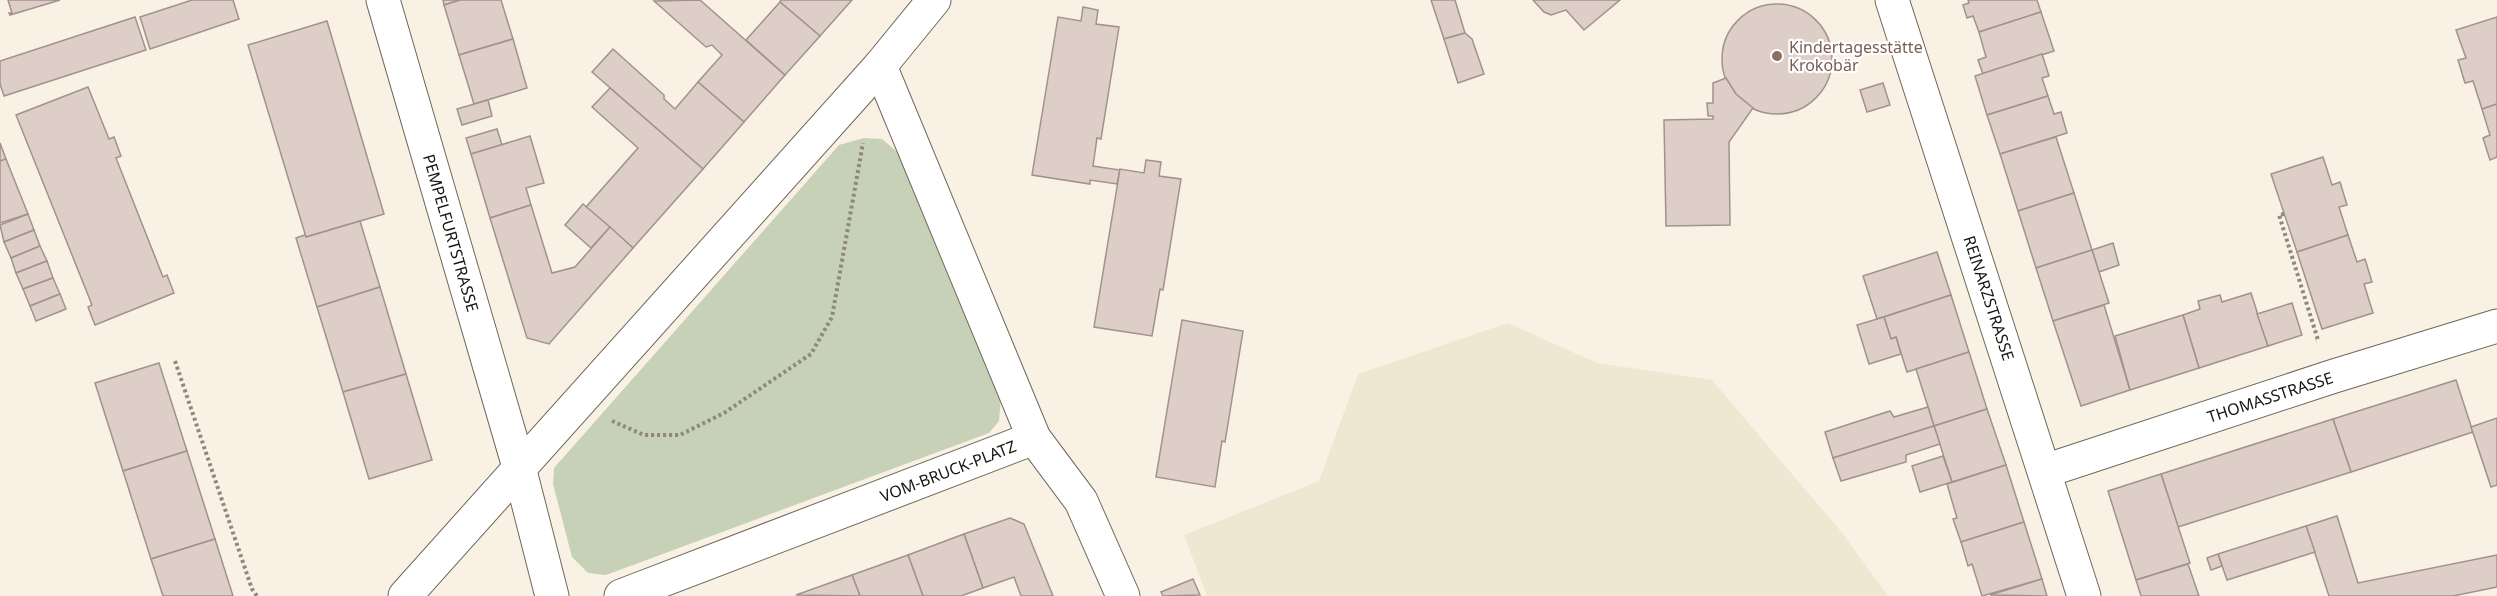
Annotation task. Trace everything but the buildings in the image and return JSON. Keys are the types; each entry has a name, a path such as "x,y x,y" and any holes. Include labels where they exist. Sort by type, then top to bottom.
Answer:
{"street":[{"name":"PEMPELFURTSTRASSE","path":"383,0 519,467"},
{"path":"405,596 880,66 934,0"},
{"name":"REINARZSTRASSE","path":"1892,0 2084,596"},
{"name":"VOM-BRUCK-PLATZ","path":"621,596 1034,438 880,66"},
{"name":"THOMASSTRASSE","path":"2045,471 2310,384 2497,326"},
{"path":"1034,438 1081,501 1123,596"},
{"path":"519,467 552,596"}],"path":[{"path":"581,398 600,417 644,435 680,435 724,413 811,354 832,317 864,138"},
{"path":"2284,214 2279,215 2318,340 2303,346 2310,384"},
{"path":"2304,294 2310,292"},
{"path":"175,361 256,596"}],"shaded area":[{"path":"1508,323 1597,363 1712,380 1843,534 1888,596 1207,596 1184,535 1319,481 1358,374"}],"green space":[{"path":"864,138 882,139 902,156 1001,397 999,421 989,433 606,575 588,573 572,557 553,484 554,468 839,145"}],"place":[{"name":"Kindertagesstätte Krokobär","path":"1777,56"}]}
